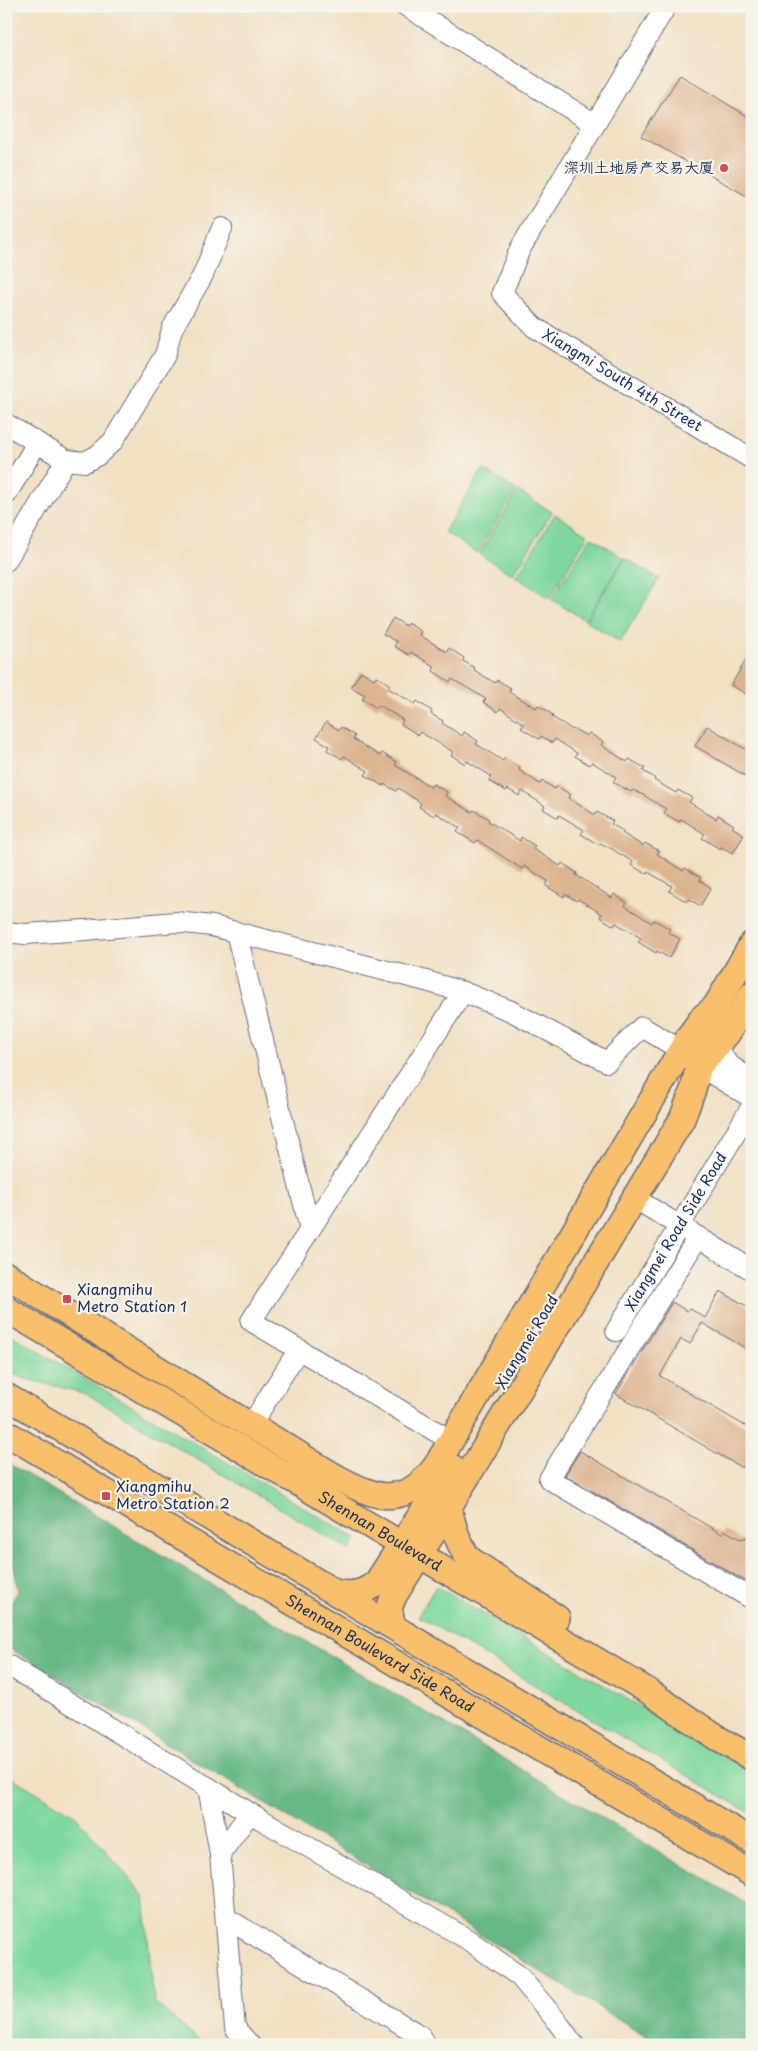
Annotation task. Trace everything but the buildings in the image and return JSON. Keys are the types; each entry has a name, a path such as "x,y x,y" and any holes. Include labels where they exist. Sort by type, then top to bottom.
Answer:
{"main road":[{"path":"6,1275 208,1400 339,1477 368,1491 391,1496 403,1494 416,1488 426,1480 690,1058 698,1023 714,1008 752,944"},
{"name":"Xiangmei Road","path":"393,1626 389,1614 390,1603 410,1550 445,1479 679,1088 690,1058 723,1040 752,994"},
{"name":"Xiangmei Road","path":"338,1593 351,1595 368,1590 410,1550 449,1507 682,1119 693,1090 690,1058"},
{"name":"Shennan Boulevard","path":"6,1309 648,1691 717,1738 752,1758"},
{"path":"118,1375 208,1400"},
{"path":"6,1396 752,1841"},
{"name":"Shennan Boulevard Side Road","path":"6,1433 752,1874"},
{"path":"300,1454 324,1473 350,1499 367,1524"},
{"path":"445,1479 452,1522 461,1548 469,1559 596,1643 618,1660 648,1691"},
{"path":"717,1738 752,1748"}],"street":[{"path":"406,6 595,124 666,6"},
{"name":"Xiangmi South 4th Street","path":"595,124 520,249 502,293 534,327 752,459"},
{"path":"6,424 66,460 85,462 98,455 113,441 165,356 172,328 203,275 222,228"},
{"path":"6,495 37,443"},
{"path":"6,562 66,460"},
{"path":"6,932 25,934 176,922 212,926 463,992 511,1011 607,1062 642,1027 752,1098"},
{"path":"236,932 310,1229"},
{"path":"450,1440 251,1320 463,992"},
{"path":"723,1040 720,1048 721,1055 733,1068"},
{"path":"690,1058 705,1062 716,1062 733,1068 752,1079"},
{"name":"Xiangmei Road Side Road","path":"616,1331 752,1106"},
{"path":"634,1198 752,1270"},
{"path":"698,1237 549,1479 752,1599"},
{"path":"250,1425 299,1349"},
{"path":"6,1664 250,1813 466,1939 519,1976 556,2020 574,2045"},
{"path":"208,1787 220,1854 235,2028 250,2045"},
{"path":"220,1854 250,1813"},
{"path":"226,1918 426,2042"}],"green space":[{"path":"483,469 516,490 477,553 444,532"},
{"path":"518,491 552,512 513,575 479,554"},
{"path":"555,514 588,535 549,598 516,577"},
{"path":"591,537 624,558 585,620 551,599"},
{"path":"625,558 659,579 620,642 586,621"},
{"path":"6,1332 357,1539 350,1550 87,1394 6,1372"},
{"path":"6,1462 752,1907 752,2045 661,2045 6,1646 6,1612 18,1591 14,1568 6,1559"},
{"path":"436,1586 752,1773 752,1814 418,1616"},
{"path":"6,1774 76,1816 144,1896 154,2002 204,2045 6,2045"}],"place":[{"name":"深圳土地房产交易大厦","path":"724,168"},
{"name":"Xiangmihu Metro Station 1","path":"67,1299"},
{"name":"Xiangmihu Metro Station 2","path":"106,1496"}]}
